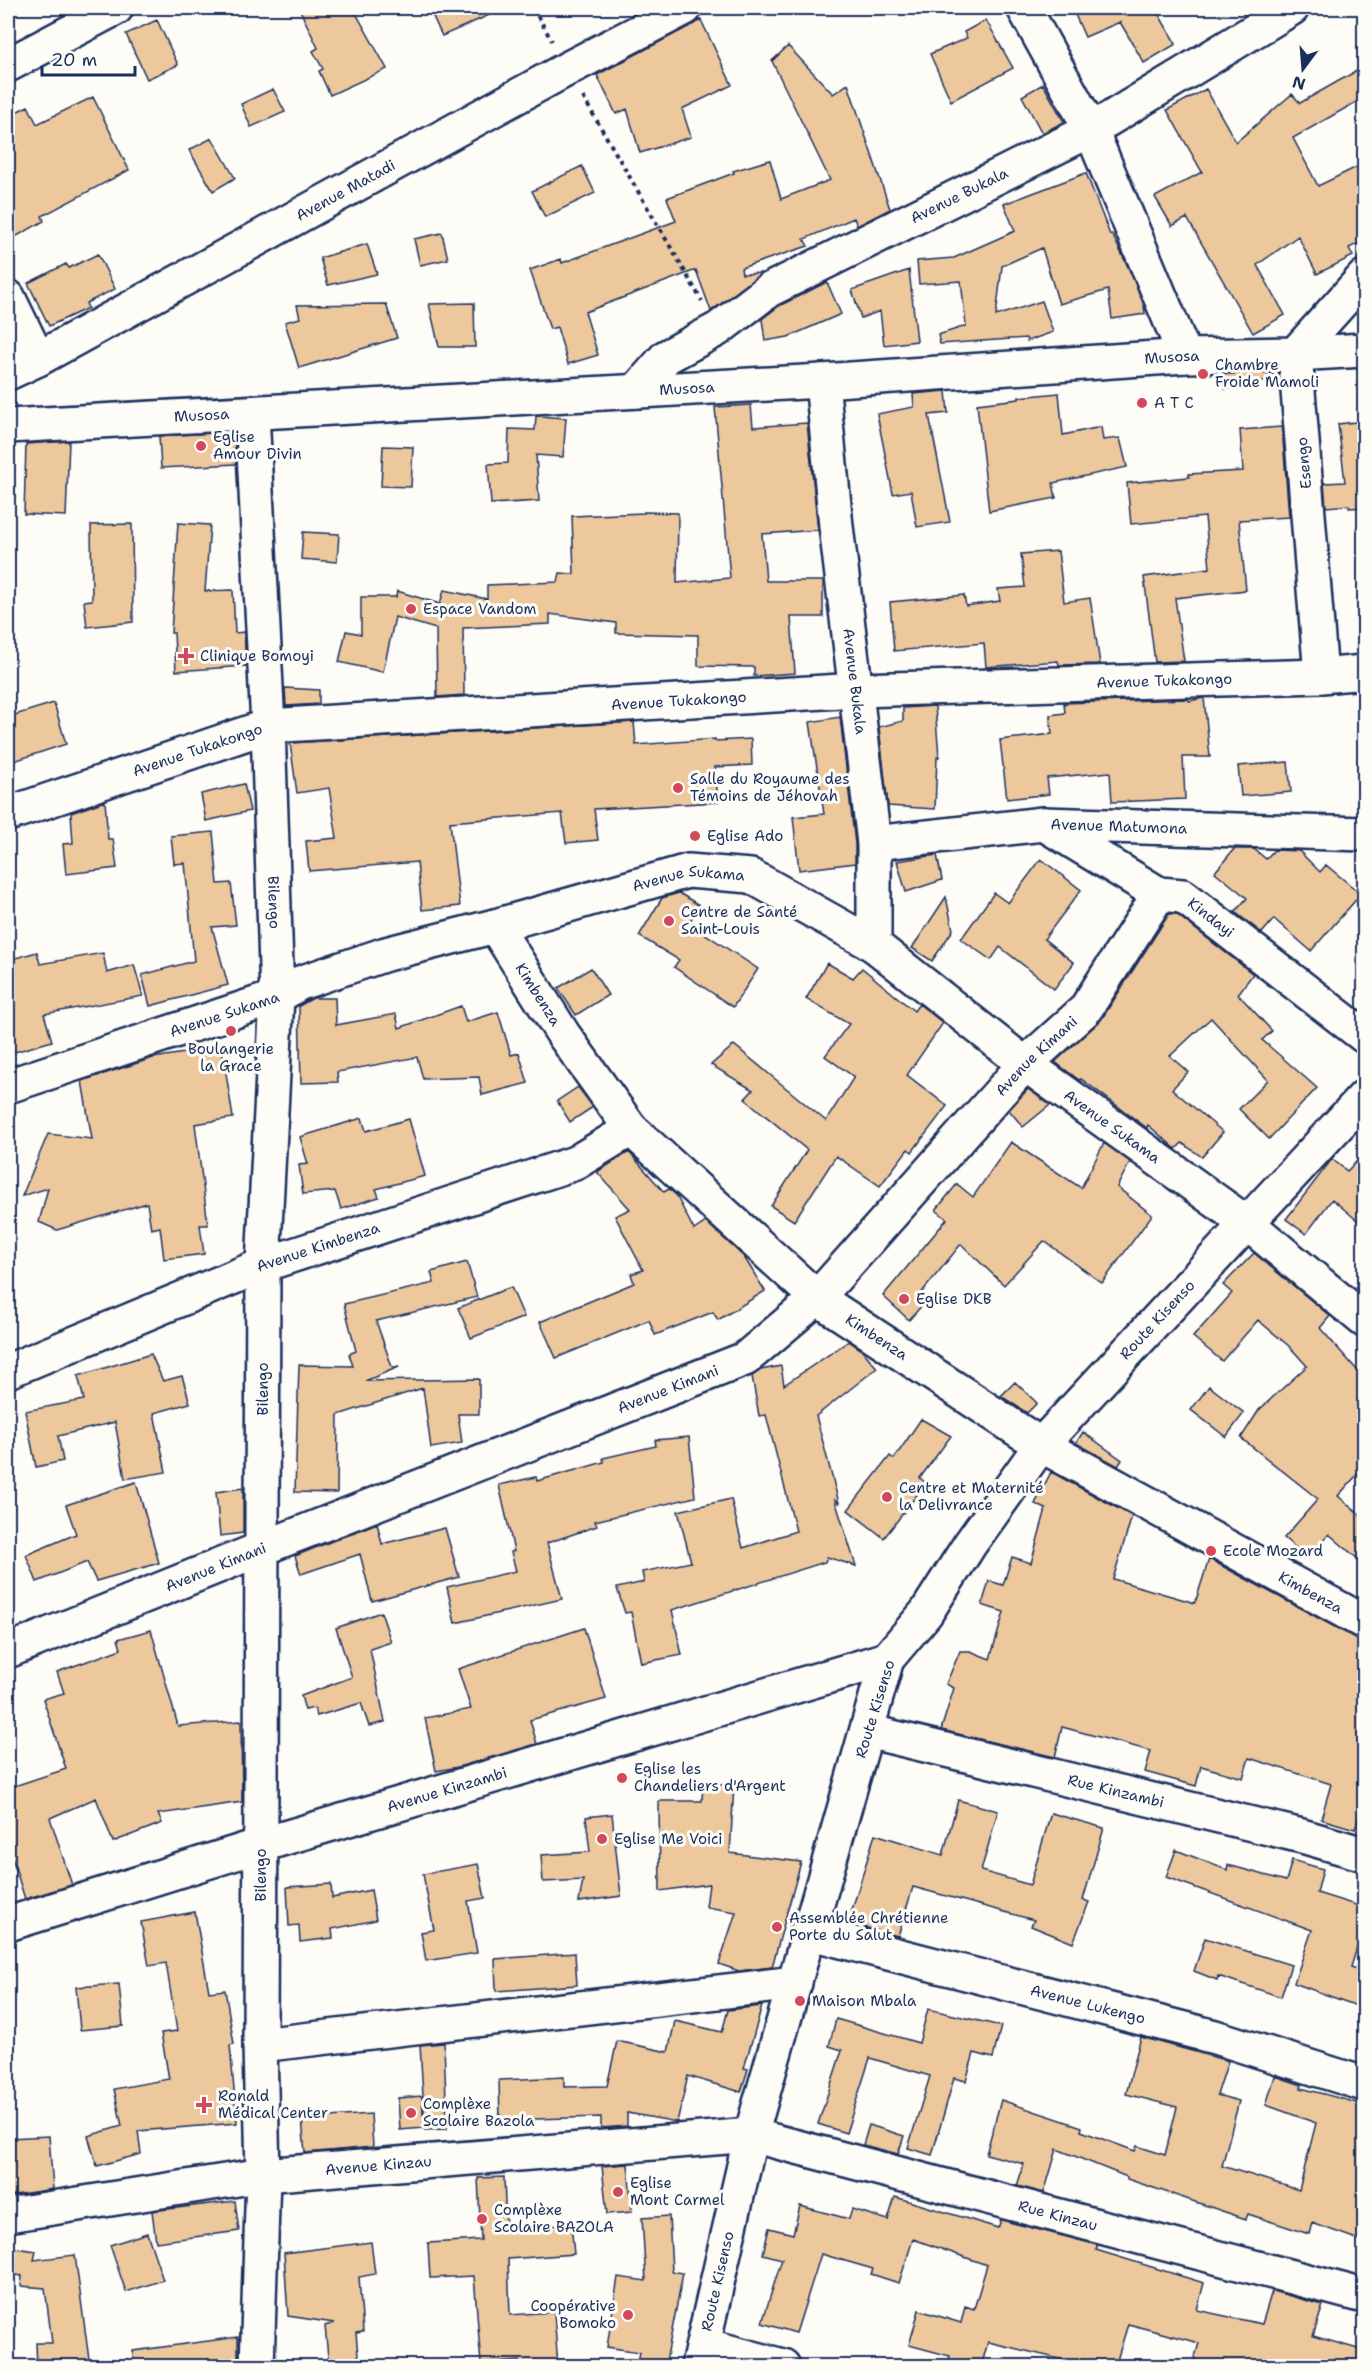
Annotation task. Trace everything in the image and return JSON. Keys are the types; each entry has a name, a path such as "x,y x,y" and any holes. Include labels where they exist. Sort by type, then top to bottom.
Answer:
{"street":[{"path":"8,65 116,8"},
{"name":"Avenue Matadi","path":"8,373 38,359 567,69 685,8"},
{"path":"1024,8 1091,130 1185,356"},
{"name":"Avenue Bukala","path":"636,391 666,357 718,329 769,290 1091,130 1292,8"},
{"path":"1295,354 1365,277"},
{"path":"8,297 38,359"},
{"name":"Musosa","path":"8,426 822,381 1185,356 1365,350"},
{"name":"Esengo","path":"1295,354 1321,675"},
{"name":"Avenue Bukala","path":"822,381 836,526 874,843 874,945"},
{"name":"Bilengo","path":"252,413 268,726 277,997 263,1265 260,2045 263,2175 257,2367"},
{"name":"Avenue Tukakongo","path":"8,814 268,726 857,690 1365,672"},
{"name":"Avenue Matumona","path":"874,843 1043,824 1365,834"},
{"name":"Kindayi","path":"1043,824 1160,894 1183,896 1365,1036"},
{"name":"Avenue Sukama","path":"8,1086 277,997 300,983 386,954 495,926 688,871 751,876 874,945 1025,1064 1248,1224 1365,1320"},
{"name":"Avenue Kimani","path":"8,1651 263,1548 745,1359 817,1298 1025,1064 1085,1010 1160,894"},
{"name":"Kimbenza","path":"495,926 563,1034 631,1129 817,1298 1041,1445 1365,1622"},
{"name":"Route Kisenso","path":"701,2356 751,2135 795,1983 807,1932 887,1659 926,1613 970,1544 1041,1445 1365,1097"},
{"name":"Avenue Kimbenza","path":"8,1371 263,1265 575,1163 631,1129"},
{"name":"Avenue Kinzambi","path":"8,1924 261,1845 887,1659"},
{"name":"Rue Kinzambi","path":"867,1731 1302,1836 1365,1854"},
{"name":"Avenue Lukengo","path":"807,1932 1215,2037 1365,2084"},
{"path":"260,2045 795,1983"},
{"name":"Avenue Kinzau","path":"8,2215 263,2175 751,2135"},
{"name":"Rue Kinzau","path":"751,2135 1365,2296"},
{"path":"701,2356 783,2367"}],"path":[{"path":"533,8 718,329"}],"building":[{"path":"299,8 353,8 387,69 330,95 319,71 323,69 313,51 318,48"},
{"path":"429,8 505,8 442,36"},
{"path":"1072,8 1155,8 1176,44 1144,63 1120,22 1085,37"},
{"path":"157,20 178,65 147,79 126,34"},
{"path":"701,20 732,85 682,109 691,137 640,153 627,109 616,114 597,75"},
{"path":"986,20 1013,68 951,101 930,54 967,38 964,32"},
{"path":"788,46 833,94 848,84 890,209 857,226 854,218 804,239 808,246 741,268 742,274 762,273 711,311 696,270 585,312 598,355 568,364 557,327 550,329 530,270 561,259 562,263 676,221 667,198 734,173 733,171 770,160 781,199 830,180 772,61"},
{"path":"1365,66 1365,97 1293,138 1318,186 1365,163 1365,240 1349,248 1353,256 1317,274 1298,236 1257,265 1285,315 1253,333 1187,218 1172,226 1155,197 1202,172 1167,110 1206,89 1236,142 1292,94 1300,103"},
{"path":"1043,84 1064,122 1042,133 1022,96"},
{"path":"273,89 285,112 251,127 241,104"},
{"path":"93,97 129,170 42,216 44,221 8,241 8,116 28,106 37,124"},
{"path":"212,138 235,178 213,191 189,150"},
{"path":"582,166 595,193 545,217 532,191"},
{"path":"1086,173 1110,235 1112,234 1130,271 1144,305 1145,314 1112,319 1108,290 1059,304 1042,248 1002,266 996,316 1042,301 1053,332 1027,341 1026,338 940,344 938,335 966,326 961,281 919,284 917,261 954,258 1015,231 1004,204"},
{"path":"442,233 448,259 420,265 414,239"},
{"path":"367,244 377,274 328,285 320,258"},
{"path":"98,254 115,289 86,303 88,308 49,326 28,283 66,264 69,268"},
{"path":"909,270 917,341 884,345 880,311 861,318 852,290"},
{"path":"827,282 841,314 788,337 765,341 762,319 779,306"},
{"path":"474,303 475,347 439,347 429,304"},
{"path":"386,304 397,338 299,368 285,322 300,318 297,305"},
{"path":"1271,373 1278,378 1225,389 1221,374"},
{"path":"946,391 948,413 929,415 950,522 917,527 911,491 893,494 877,414 914,407 913,394"},
{"path":"1059,393 1063,435 1101,427 1103,440 1120,438 1127,467 1053,483 1056,498 989,511 977,404"},
{"path":"751,405 753,427 807,423 818,530 762,534 766,581 823,581 823,617 791,617 795,673 754,676 754,667 698,666 698,635 616,633 616,623 550,614 550,624 463,628 464,695 437,697 436,629 395,617 383,672 339,662 346,631 361,634 361,597 396,597 397,591 440,604 444,590 487,599 487,585 558,582 560,573 574,574 572,516 644,512 678,513 677,583 730,578 715,407"},
{"path":"536,416 566,418 563,457 536,455 539,501 491,504 488,464 508,463 509,429 535,430"},
{"path":"1365,421 1365,507 1349,508 1349,505 1326,507 1324,483 1345,482 1338,424"},
{"path":"1282,427 1289,517 1239,520 1246,590 1175,598 1184,661 1155,662 1144,577 1210,568 1205,517 1131,524 1127,483 1189,477 1189,474 1243,471 1240,430"},
{"name":"Eglise Amour Divin","path":"234,432 236,464 161,468 159,436"},
{"path":"69,441 66,516 24,514 26,444"},
{"path":"383,446 413,447 411,487 381,486"},
{"path":"178,523 210,525 205,591 233,590 235,633 244,632 246,666 176,671 174,633 171,633"},
{"path":"132,524 133,622 87,627 84,601 92,600 91,525"},
{"path":"303,532 339,534 337,562 301,559"},
{"path":"1058,551 1064,602 1090,598 1100,664 1059,665 1058,661 986,667 984,643 894,651 890,602 964,595 966,606 1000,601 998,589 1025,587 1021,554"},
{"path":"285,688 319,690 319,704 286,706"},
{"path":"1204,698 1210,757 1183,757 1185,799 1112,802 1110,772 1047,778 1049,794 1007,799 1000,740 1052,734 1050,715 1065,713 1064,703 1188,699 1189,701"},
{"path":"54,703 66,744 8,763 8,717"},
{"path":"935,706 939,757 937,757 935,809 888,806 879,727 903,721 903,708"},
{"path":"840,717 855,844 855,863 799,870 793,817 824,814 810,722"},
{"path":"634,722 636,745 715,739 715,741 751,739 752,765 715,767 718,802 594,809 598,840 566,843 562,813 450,822 460,906 422,910 417,862 309,871 306,841 337,838 329,788 297,793 290,743"},
{"path":"1288,762 1291,792 1241,796 1238,766"},
{"path":"244,784 250,811 206,821 201,794"},
{"path":"105,801 108,839 113,839 117,868 66,874 63,844 73,843 71,813"},
{"path":"213,832 218,884 231,883 236,925 212,927 228,985 150,1006 142,975 194,961 185,863 174,864 171,836"},
{"path":"1234,849 1254,849 1266,859 1274,850 1299,851 1320,872 1326,865 1361,894 1311,951 1274,919 1262,933 1235,912 1247,898 1215,872"},
{"path":"937,855 942,880 906,892 897,861"},
{"path":"1041,859 1081,890 1044,939 1074,963 1054,989 1000,947 991,960 961,939 994,893 1008,903"},
{"path":"679,893 699,905 689,923 758,969 733,1007 674,967 679,960 639,936 662,898"},
{"path":"946,897 953,930 932,961 912,948"},
{"path":"1169,914 1176,914 1253,974 1238,994 1272,1031 1262,1040 1317,1088 1269,1139 1239,1109 1268,1080 1211,1018 1170,1056 1188,1072 1172,1089 1223,1132 1202,1157 1182,1143 1176,1149 1148,1125 1147,1128 1055,1062 1101,1020"},
{"path":"37,952 40,964 103,953 107,973 134,965 143,996 44,1014 52,1041 8,1054 8,960"},
{"path":"827,963 853,978 862,968 914,1011 919,1004 943,1023 907,1075 947,1106 912,1152 908,1149 880,1186 836,1156 794,1221 771,1206 807,1150 745,1099 753,1090 711,1065 734,1045 826,1121 854,1077 825,1056 849,1024 806,999"},
{"path":"591,968 608,995 576,1015 558,988"},
{"path":"313,998 335,998 336,1025 396,1014 399,1028 461,1006 466,1022 498,1012 511,1055 519,1053 528,1083 482,1095 479,1077 423,1079 417,1057 337,1072 338,1082 301,1083 299,1006"},
{"path":"222,1047 233,1118 195,1124 208,1225 200,1225 204,1254 164,1259 160,1227 151,1229 147,1203 57,1230 39,1222 48,1188 22,1196 48,1134 92,1139 82,1081 153,1058"},
{"path":"578,1087 593,1107 570,1122 557,1101"},
{"path":"1028,1089 1050,1105 1023,1127 1009,1110"},
{"path":"362,1118 366,1131 409,1119 425,1176 376,1189 379,1197 341,1209 335,1191 303,1194 299,1165 308,1164 300,1137"},
{"path":"1011,1142 1081,1188 1104,1143 1130,1162 1117,1187 1152,1215 1102,1283 1044,1241 1004,1285 961,1244 919,1296 925,1302 909,1320 883,1296 947,1219 936,1210 957,1184 973,1197"},
{"path":"629,1152 664,1192 669,1189 676,1195 694,1230 706,1222 744,1257 765,1291 718,1320 713,1312 655,1335 649,1320 556,1358 540,1322 634,1283 631,1274 643,1270 615,1216 630,1209 597,1172"},
{"path":"1365,1153 1365,1227 1332,1199 1306,1234 1286,1219 1332,1159 1347,1171"},
{"path":"1254,1253 1330,1316 1320,1328 1365,1379 1365,1466 1338,1496 1365,1519 1365,1565 1329,1534 1308,1558 1284,1538 1318,1499 1241,1438 1259,1410 1307,1366 1290,1347 1258,1320 1222,1361 1193,1337 1232,1293 1223,1285"},
{"path":"467,1262 477,1297 376,1321 392,1367 399,1367 365,1381 479,1379 479,1414 458,1414 462,1443 431,1448 423,1388 338,1415 337,1493 295,1492 299,1365 353,1366 349,1354 356,1351 344,1304 434,1283 431,1272"},
{"path":"511,1287 524,1317 471,1338 458,1308"},
{"path":"849,1341 863,1351 877,1368 816,1416 839,1503 835,1500 856,1566 827,1557 825,1562 672,1610 682,1655 641,1663 631,1612 625,1613 617,1588 644,1582 642,1572 691,1562 678,1511 731,1499 743,1548 796,1531 766,1415 759,1416 752,1376 761,1370 781,1366 784,1385"},
{"path":"151,1354 163,1381 182,1376 190,1403 154,1413 166,1472 125,1479 115,1422 58,1436 63,1461 36,1467 25,1411 84,1400 78,1376"},
{"path":"1015,1382 1037,1403 1027,1413 1001,1396"},
{"path":"1209,1386 1244,1413 1226,1437 1191,1410"},
{"name":"Centre et Maternité la Delivrance","path":"921,1419 951,1436 920,1478 926,1483 884,1538 848,1510 890,1456 894,1459"},
{"path":"1083,1432 1122,1460 1118,1466 1076,1443"},
{"path":"689,1437 695,1497 595,1521 597,1526 547,1543 562,1599 455,1623 447,1587 516,1571 511,1552 514,1551 499,1485 536,1477 537,1481 604,1462 603,1458 656,1446 655,1440"},
{"path":"1051,1472 1132,1516 1113,1579 1195,1603 1209,1559 1355,1638 1365,1641 1365,1773 1358,1795 1365,1799 1355,1829 1321,1819 1331,1784 1249,1758 1243,1778 1201,1766 1196,1786 1145,1772 1151,1751 1062,1727 1055,1757 941,1730 954,1688 946,1684 960,1651 970,1651 990,1659 1004,1612 982,1605 989,1581 1003,1585 1012,1557 1031,1563 1046,1509 1035,1504"},
{"path":"136,1482 159,1563 96,1581 87,1562 37,1582 26,1555 76,1534 66,1505"},
{"path":"243,1488 243,1533 220,1536 216,1492"},
{"path":"377,1523 382,1544 445,1528 459,1577 372,1601 360,1554 301,1574 295,1556"},
{"path":"381,1612 391,1642 370,1649 385,1722 369,1726 361,1703 317,1716 314,1708 305,1710 301,1696 352,1677 336,1628"},
{"path":"584,1628 606,1699 530,1720 537,1744 458,1767 436,1771 425,1718 471,1709 458,1669"},
{"path":"151,1630 178,1726 241,1721 242,1802 158,1814 162,1823 113,1842 96,1798 50,1818 72,1885 25,1899 8,1845 8,1788 66,1769 43,1699 64,1693 57,1672 121,1649 118,1639"},
{"path":"703,1784 734,1785 730,1853 801,1862 772,1967 739,1971 719,1964 736,1912 706,1907 709,1884 660,1891 659,1801 702,1801"},
{"path":"958,1800 998,1811 981,1871 1030,1885 1051,1813 1104,1828 1083,1900 1089,1902 1073,1943 1031,1926 1034,1920 913,1887 898,1936 848,1923 875,1834 943,1855"},
{"path":"612,1814 621,1896 579,1902 583,1880 543,1882 541,1855 590,1852 586,1817"},
{"path":"1176,1850 1227,1870 1228,1865 1286,1881 1292,1860 1323,1869 1317,1893 1365,1908 1365,1921 1351,1967 1365,1972 1365,2009 1294,1983 1312,1930 1166,1877"},
{"path":"478,1864 485,1898 468,1901 477,1953 426,1961 421,1932 434,1930 423,1874"},
{"path":"331,1884 332,1898 371,1890 376,1920 332,1929 333,1938 300,1942 299,1925 289,1926 287,1887"},
{"path":"195,1912 209,1992 225,1990 234,2044 230,2045 237,2123 138,2131 141,2154 97,2166 88,2136 122,2126 114,2089 169,2079 161,2033 177,2031 166,1963 149,1966 141,1922"},
{"path":"1205,1938 1291,1965 1281,1997 1218,1976 1217,1980 1194,1971"},
{"path":"575,1953 577,1985 496,1991 495,1959"},
{"path":"119,1984 123,2026 80,2030 76,1987"},
{"path":"762,2006 744,2068 748,2069 741,2092 688,2076 677,2122 627,2113 627,2126 601,2128 601,2117 500,2120 499,2080 564,2077 564,2087 607,2086 617,2041 668,2052 675,2021 722,2032 728,2010"},
{"path":"928,2009 1001,2026 993,2058 974,2053 966,2081 954,2078 932,2155 908,2148 930,2076 870,2058 846,2133 818,2124 842,2050 829,2046 836,2019 919,2043"},
{"path":"1141,2037 1228,2061 1217,2095 1239,2101 1222,2166 1299,2190 1316,2123 1266,2105 1275,2076 1302,2085 1301,2088 1365,2105 1365,2242 1312,2223 1309,2234 1248,2214 1246,2219 1127,2179 1127,2177 1057,2149 1044,2193 1017,2186 1024,2164 986,2154 1001,2100 1082,2127 1081,2131 1135,2151 1137,2146 1165,2155 1177,2107 1126,2094"},
{"path":"444,2043 447,2129 425,2130 420,2045"},
{"name":"Complèxe Scolaire Bazola","path":"422,2096 424,2128 400,2130 398,2098"},
{"path":"371,2114 373,2147 305,2153 302,2119"},
{"path":"869,2125 904,2136 898,2154 863,2145"},
{"path":"49,2136 53,2189 8,2196 8,2138"},
{"name":"Eglise Mont Carmel","path":"628,2164 632,2212 607,2214 602,2166"},
{"path":"504,2177 506,2230 571,2224 574,2254 508,2259 510,2315 554,2312 558,2367 520,2367 519,2361 481,2364 474,2276 430,2278 428,2243 481,2240 478,2178"},
{"path":"895,2197 998,2228 1001,2220 1098,2245 1096,2250 1204,2283 1197,2310 1262,2324 1272,2291 1323,2305 1313,2336 1365,2351 1365,2367 1192,2367 1199,2343 1128,2324 1115,2367 1076,2367 1077,2363 988,2342 981,2367 947,2367 950,2356 909,2345 919,2310 961,2323 965,2306 974,2309 987,2265 913,2239 899,2283 871,2274 873,2269 821,2254 796,2333 762,2323 782,2259 763,2254 769,2228 793,2234 800,2206 849,2219 852,2209 888,2220"},
{"path":"235,2201 239,2231 156,2242 152,2211"},
{"path":"669,2216 672,2271 683,2273 665,2367 637,2367 640,2352 607,2347 618,2277 646,2281 642,2218"},
{"path":"147,2233 163,2280 126,2292 110,2245"},
{"path":"371,2242 375,2274 359,2277 363,2332 356,2333 359,2367 329,2367 325,2326 334,2323 288,2316 284,2253"},
{"path":"8,2247 36,2251 34,2260 75,2255 90,2367 37,2367 36,2343 52,2343 45,2288 21,2286 22,2276 8,2274"},
{"path":"238,2337 238,2367 134,2367 133,2351"}],"place":[{"name":"Chambre Froide Mamoli","path":"1203,374"},
{"name":"A T C","path":"1142,403"},
{"name":"Eglise Amour Divin","path":"201,446"},
{"name":"Espace Vandom","path":"411,609"},
{"name":"Clinique Bomoyi","path":"186,656"},
{"name":"Salle du Royaume des Témoins de Jéhovah","path":"678,788"},
{"name":"Eglise Ado","path":"695,836"},
{"name":"Centre de Santé Saint-Louis","path":"669,921"},
{"name":"Boulangerie la Grace","path":"231,1031"},
{"name":"Eglise DKB","path":"904,1299"},
{"name":"Centre et Maternité la Delivrance","path":"887,1497"},
{"name":"Ecole Mozard","path":"1211,1551"},
{"name":"Eglise les Chandeliers d'Argent","path":"622,1778"},
{"name":"Eglise Me Voici","path":"602,1839"},
{"name":"Assemblée Chrétienne Porte du Salut","path":"777,1927"},
{"name":"Maison Mbala","path":"800,2001"},
{"name":"Ronald Médical Center","path":"204,2105"},
{"name":"Complèxe Scolaire Bazola","path":"411,2113"},
{"name":"Eglise Mont Carmel","path":"618,2192"},
{"name":"Complèxe Scolaire BAZOLA","path":"482,2219"},
{"name":"Coopérative Bomoko","path":"628,2315"}]}
